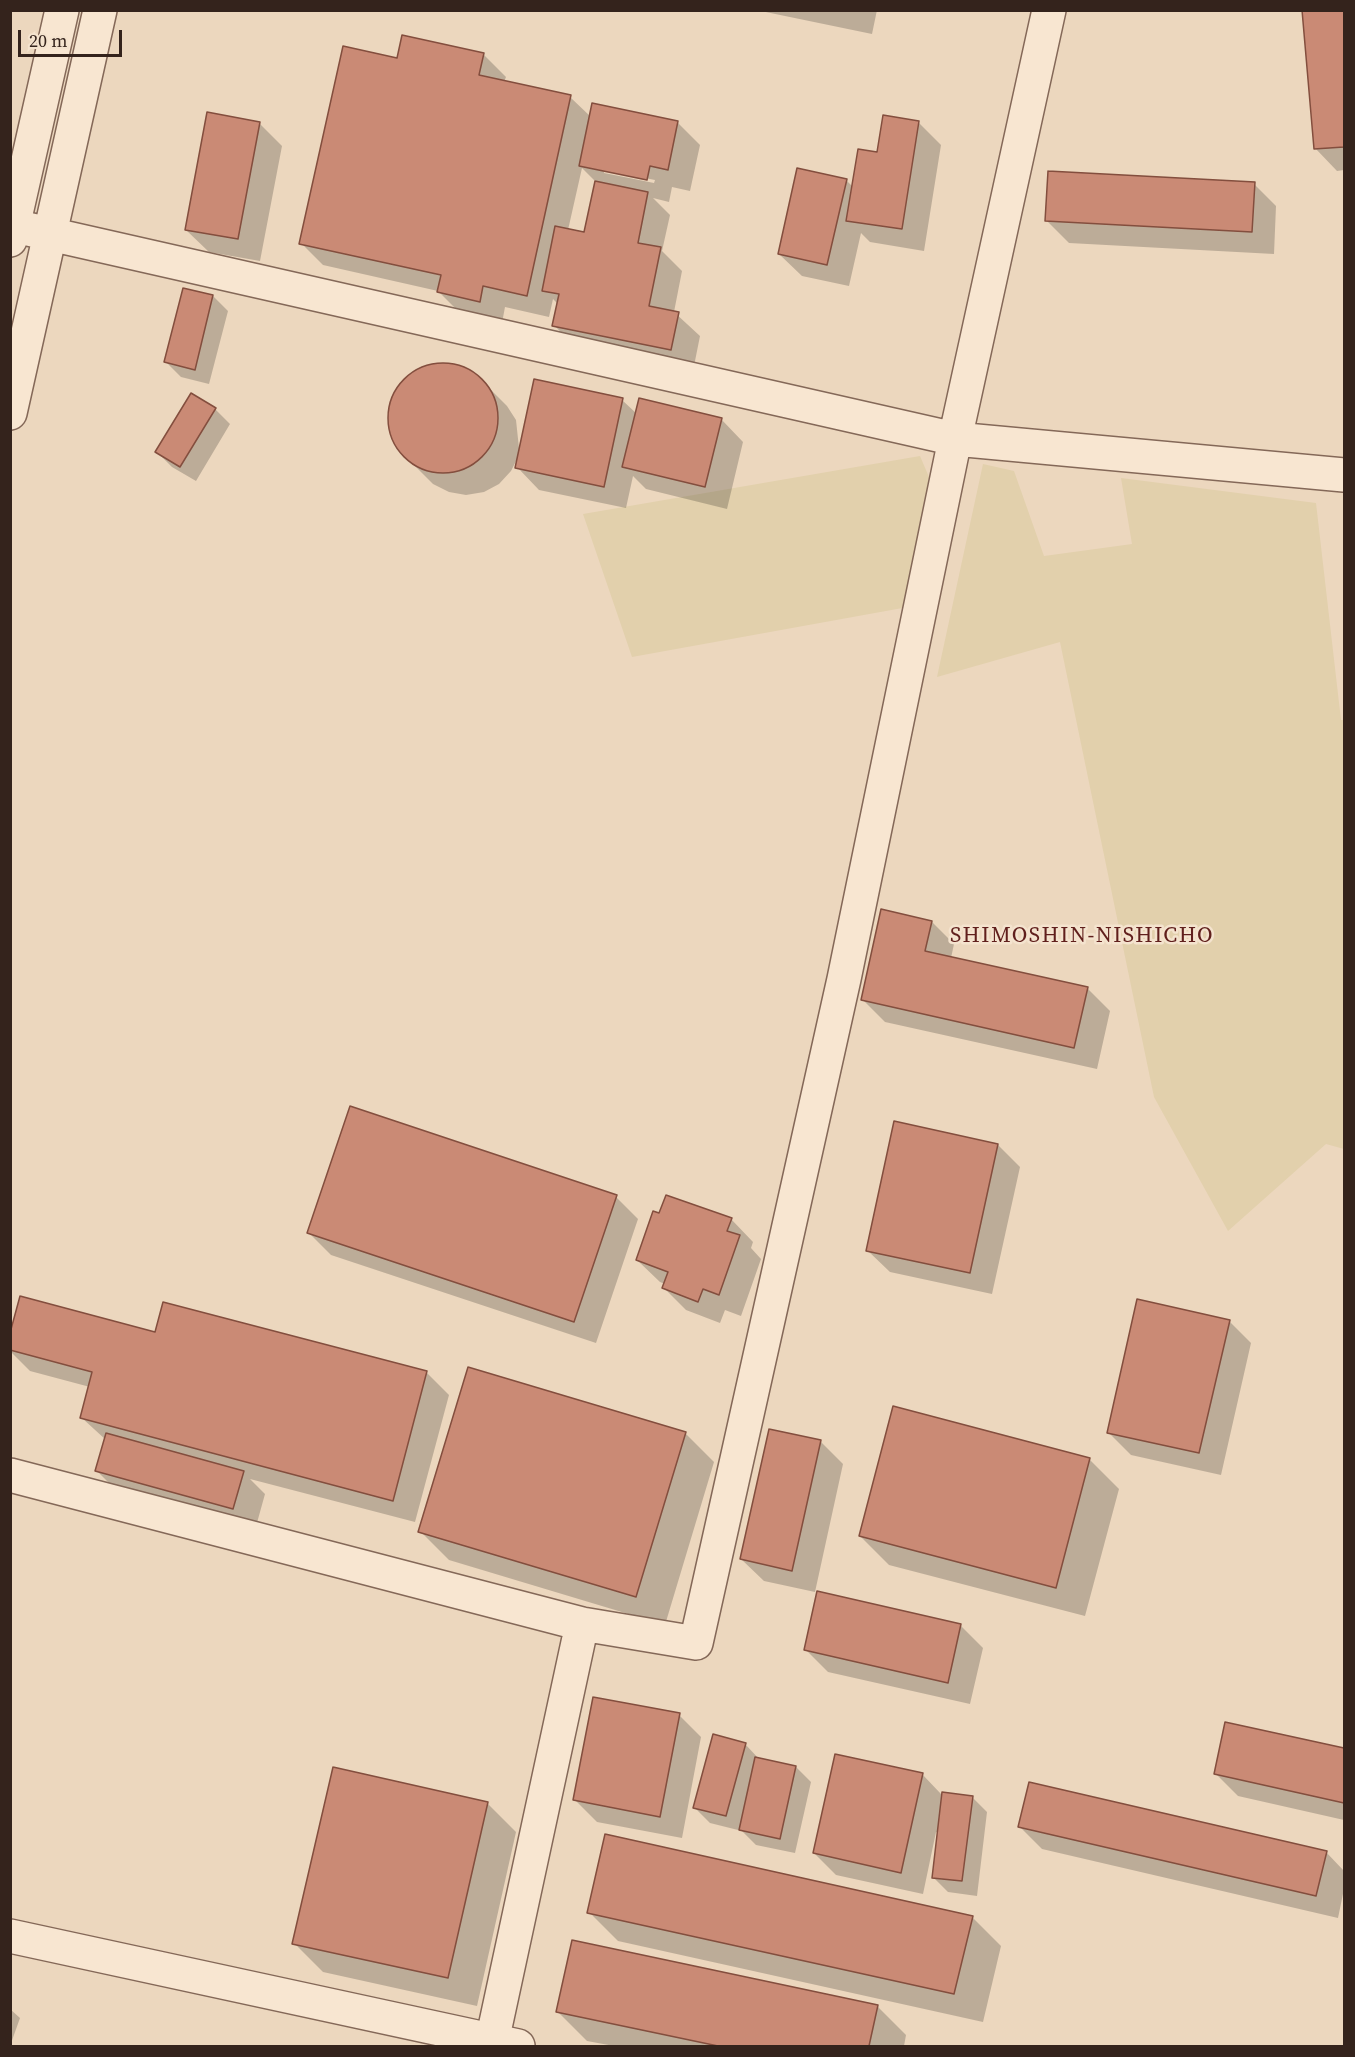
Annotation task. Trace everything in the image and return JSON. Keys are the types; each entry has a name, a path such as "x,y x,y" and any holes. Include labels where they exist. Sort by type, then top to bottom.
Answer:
{"street":[{"path":"62,10 12,230 51,234 955,439 1344,475"},
{"path":"10,413 100,10"},
{"path":"10,1474 582,1624 696,1643 844,979 955,439 1049,10"},
{"path":"10,1936 501,2045 582,1624"}],"shaded area":[{"path":"920,456 929,477 908,607 632,657 583,514"},
{"path":"983,464 1014,471 1044,556 1132,544 1121,478 1316,503 1341,720 1344,720 1344,1149 1326,1144 1228,1231 1154,1097 1060,642 937,677"}],"building":[{"path":"1302,10 1344,10 1344,147 1314,149"},
{"path":"402,35 484,53 479,75 571,95 527,296 483,286 480,302 437,292 441,275 299,244 343,46 397,58"},
{"path":"592,103 678,121 668,170 650,166 647,180 579,166"},
{"path":"207,112 260,122 238,239 185,230"},
{"path":"883,115 919,121 902,229 846,221 858,149 877,152"},
{"path":"797,168 847,179 827,265 778,254"},
{"path":"1048,171 1255,182 1252,232 1045,221"},
{"path":"595,181 648,192 638,243 661,247 649,306 679,312 671,350 552,326 559,294 542,291 555,226 584,232"},
{"path":"183,288 213,295 195,370 164,362"},
{"path":"443,363 464,368 482,379 493,397 498,418 493,439 482,457 464,468 443,473 422,468 404,457 393,439 388,418 393,397 404,379 422,368"},
{"path":"534,379 623,398 604,487 515,468"},
{"path":"191,393 216,408 180,467 155,452"},
{"path":"639,398 722,418 705,487 622,467"},
{"path":"881,909 932,921 925,951 1088,987 1074,1048 861,1000"},
{"path":"350,1106 617,1195 574,1322 307,1233"},
{"path":"894,1121 998,1144 970,1273 866,1251"},
{"path":"666,1195 732,1218 727,1231 740,1235 719,1295 703,1289 698,1302 662,1288 668,1272 636,1260 653,1211 659,1213"},
{"path":"20,1296 155,1332 163,1302 427,1371 393,1501 80,1418 92,1372 10,1350 10,1333"},
{"path":"1137,1299 1230,1320 1199,1453 1107,1433"},
{"path":"468,1367 686,1432 636,1597 418,1532"},
{"path":"893,1406 1090,1458 1056,1588 859,1536"},
{"path":"769,1429 821,1440 792,1571 740,1559"},
{"path":"106,1433 244,1471 233,1509 95,1471"},
{"path":"817,1591 961,1624 948,1683 804,1650"},
{"path":"593,1697 680,1713 660,1817 573,1800"},
{"path":"1225,1722 1344,1748 1344,1803 1214,1774"},
{"path":"713,1734 746,1743 726,1816 693,1808"},
{"path":"835,1754 923,1773 901,1873 813,1853"},
{"path":"755,1757 796,1766 780,1839 739,1830"},
{"path":"333,1767 488,1802 448,1978 292,1944"},
{"path":"1029,1782 1327,1851 1316,1896 1018,1827"},
{"path":"942,1792 973,1796 962,1881 932,1878"},
{"path":"605,1834 973,1916 954,1994 587,1913"},
{"path":"572,1940 878,2005 869,2046 718,2046 556,2012"}],"district":[{"name":"SHIMOSHIN-NISHICHO","path":"1082,936"}]}
